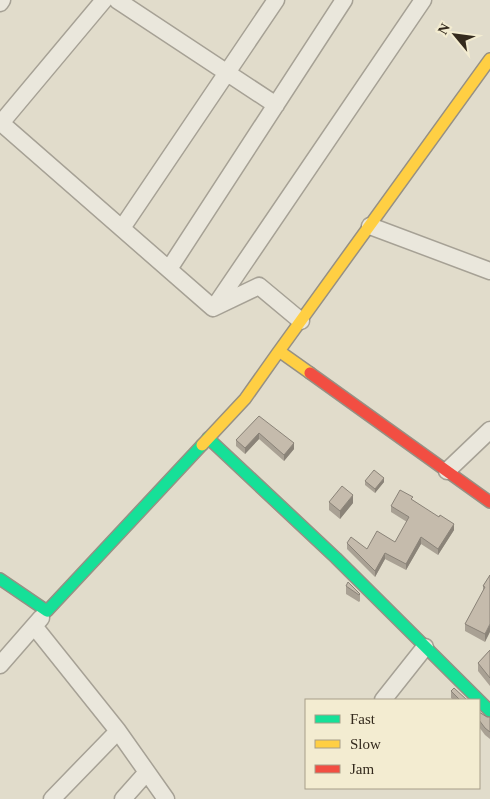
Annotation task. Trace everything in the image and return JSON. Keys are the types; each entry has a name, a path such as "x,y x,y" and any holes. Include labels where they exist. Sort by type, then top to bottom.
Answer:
{"street":[{"path":"104,0 0,123 213,308"},
{"path":"117,0 276,105"},
{"path":"122,228 276,0"},
{"path":"169,269 344,0"},
{"path":"213,308 423,0"},
{"path":"0,665 245,399 490,59"},
{"path":"370,226 490,272"},
{"path":"213,308 259,286 301,321"},
{"path":"279,351 490,502"},
{"path":"447,471 490,430"},
{"path":"208,438 336,558 478,699"},
{"path":"0,579 48,611"},
{"path":"34,626 118,731 166,799"},
{"path":"384,699 426,647"},
{"path":"480,701 490,711"},
{"path":"52,799 118,731"},
{"path":"123,799 147,772"}],"building":[{"path":"259,416 294,443 284,455 259,433 245,448 236,440"},
{"path":"374,470 384,478 375,489 365,481"},
{"path":"342,486 353,495 340,511 329,502"},
{"path":"400,490 413,497 411,499 439,517 440,515 454,524 438,549 421,537 406,564 385,553 375,571 347,543 351,537 367,549 377,531 395,542 409,517 391,506"},
{"path":"490,575 490,624 485,634 465,624"},
{"path":"348,582 360,594 359,595 346,586"},
{"path":"490,650 490,678 478,663"},
{"path":"454,688 466,699 459,699 451,691"},
{"path":"480,713 490,717 490,732 480,721"}],"traffic: fast":[{"path":"208,438 336,558 478,699"},
{"path":"0,579 47,611 202,445"},
{"path":"480,701 490,711"}],"traffic: slow":[{"path":"310,373 279,351 490,59"},
{"path":"202,445 245,399 279,351"}],"traffic: jam":[{"path":"310,373 490,502"}]}
